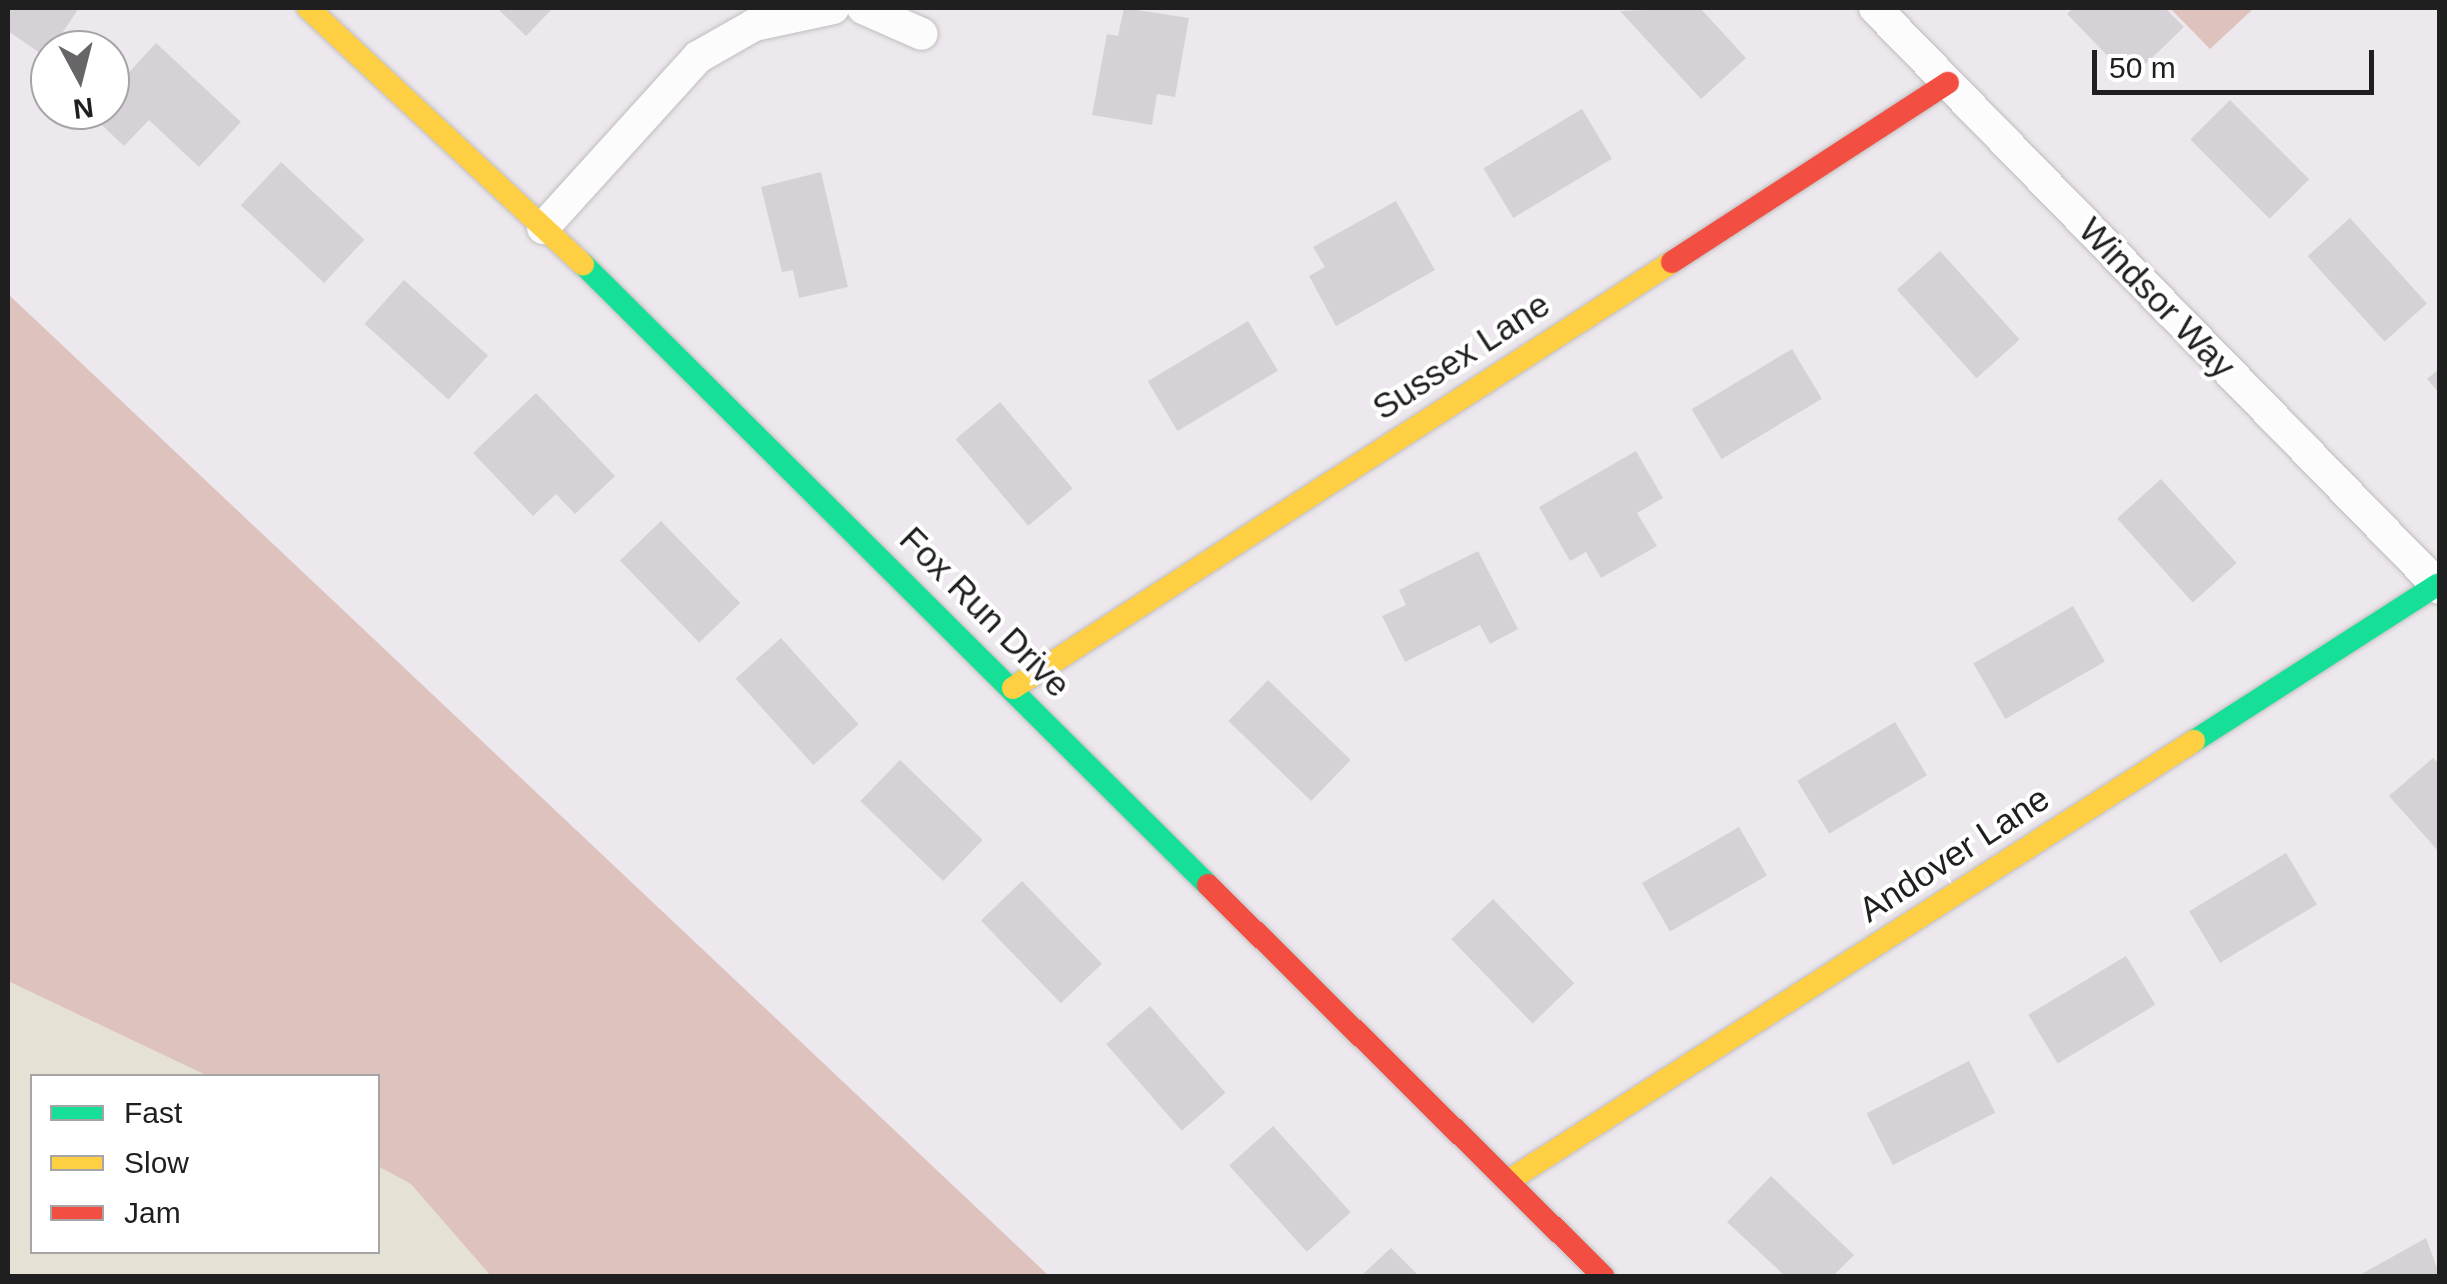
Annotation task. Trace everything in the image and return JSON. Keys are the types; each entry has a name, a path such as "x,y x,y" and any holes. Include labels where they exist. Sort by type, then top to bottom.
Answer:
{"street":[{"name":"Fox Run Drive","path":"308,8 544,228 1603,1276"},
{"path":"544,228 698,58 754,25 833,8"},
{"path":"863,8 922,34"},
{"name":"Windsor Way","path":"1874,8 2438,587"},
{"name":"Sussex Lane","path":"1013,688 1948,83"},
{"name":"Andover Lane","path":"1508,1182 2438,587"}],"shaded area":[{"path":"2170,8 2254,8 2210,49"},
{"path":"8,294 1049,1276 8,1276"},
{"path":"8,981 204,1074 30,1074 30,1254 380,1254 380,1167 411,1184 491,1276 8,1276"}],"building":[{"path":"8,8 79,8 64,30 30,30 30,46 8,31"},
{"path":"497,8 553,8 526,36"},
{"path":"1124,8 1189,18 1175,97 1157,94 1152,125 1092,115 1107,34 1118,36"},
{"path":"1700,8 1746,58 1701,99 1620,11"},
{"path":"2073,8 2165,8 2184,27 2130,79 2067,14"},
{"path":"156,43 241,122 199,167 149,120 124,146 107,130 130,130 130,71"},
{"path":"2230,100 2309,179 2270,219 2190,140"},
{"path":"1582,109 1612,159 1513,218 1483,168"},
{"path":"281,162 364,240 324,283 241,205"},
{"path":"821,172 848,287 799,298 793,270 782,272 761,187"},
{"path":"1396,201 1435,270 1336,326 1309,276 1325,267 1313,247"},
{"path":"2350,218 2427,303 2385,342 2308,256"},
{"path":"1940,251 2020,339 1977,378 1897,290"},
{"path":"404,280 488,356 448,399 365,324"},
{"path":"1248,321 1278,371 1178,431 1148,381"},
{"path":"1792,349 1822,399 1722,459 1692,409"},
{"path":"2440,368 2440,394 2427,379"},
{"path":"536,393 615,476 575,514 556,494 533,516 473,453"},
{"path":"1000,402 1073,489 1028,526 956,439"},
{"path":"1636,451 1663,498 1637,513 1657,546 1601,578 1586,552 1570,561 1539,507"},
{"path":"2161,479 2237,563 2193,602 2117,518"},
{"path":"661,521 740,603 699,643 620,561"},
{"path":"1478,551 1518,629 1490,644 1480,625 1405,662 1382,616 1406,605 1399,590"},
{"path":"2073,606 2105,661 2005,719 1973,664"},
{"path":"781,638 859,724 813,765 736,679"},
{"path":"1268,680 1351,760 1311,801 1228,721"},
{"path":"1895,722 1927,775 1829,834 1797,781"},
{"path":"2433,758 2440,765 2440,853 2389,796"},
{"path":"900,760 983,840 943,881 860,801"},
{"path":"1739,827 1767,875 1670,931 1642,883"},
{"path":"2286,853 2317,904 2220,963 2189,911"},
{"path":"1022,881 1102,964 1061,1003 981,921"},
{"path":"1493,899 1574,983 1533,1023 1451,939"},
{"path":"2126,956 2155,1005 2058,1064 2028,1015"},
{"path":"1150,1006 1225,1093 1182,1131 1106,1044"},
{"path":"1969,1061 1995,1113 1893,1165 1867,1113"},
{"path":"1273,1126 1351,1212 1307,1252 1229,1165"},
{"path":"1771,1176 1854,1255 1833,1276 1785,1276 1727,1222"},
{"path":"2426,1238 2440,1276 2358,1276"},
{"path":"1391,1248 1419,1276 1361,1276"}],"traffic: fast":[{"path":"583,264 1208,885"},
{"path":"2194,741 2437,585"}],"traffic: slow":[{"path":"308,8 583,264"},
{"path":"1013,688 1672,262"},
{"path":"1508,1181 2194,741"}],"traffic: jam":[{"path":"1672,262 1948,83"},
{"path":"1208,885 1603,1276"}]}
